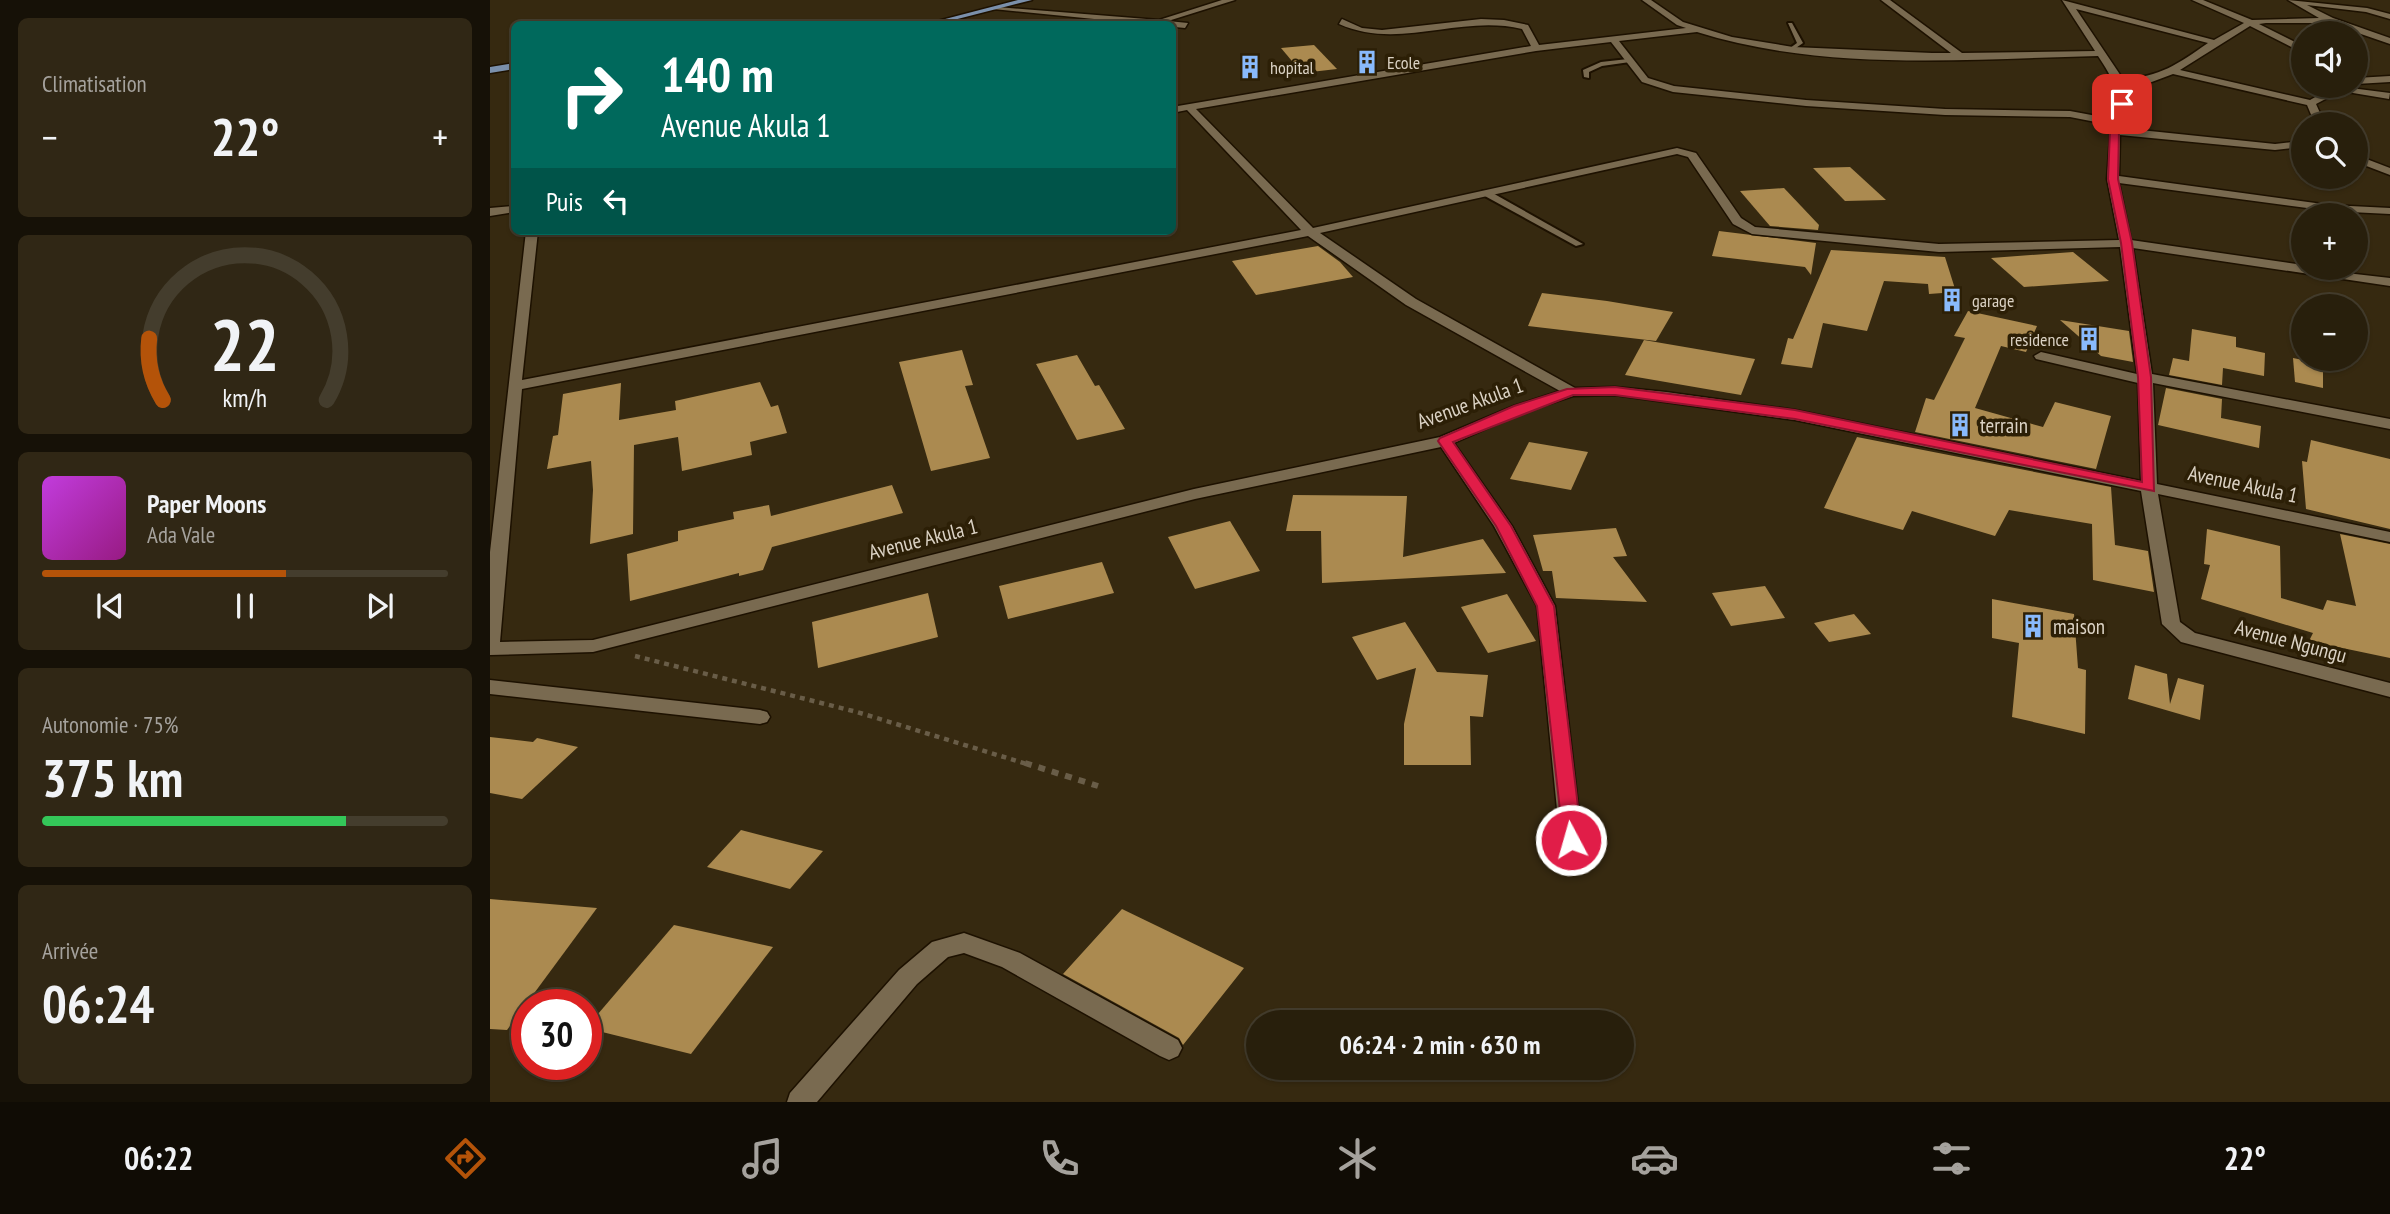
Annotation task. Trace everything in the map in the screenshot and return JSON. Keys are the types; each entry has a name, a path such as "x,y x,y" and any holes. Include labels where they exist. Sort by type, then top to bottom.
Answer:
{"main road":[{"path":"943,21 1028,0"},
{"path":"490,70 511,66"}],"street":[{"path":"1159,21 1231,0"},
{"path":"1646,0 1663,16 1694,30 1745,42 1859,56 2103,53"},
{"path":"1885,0 1942,45 1959,55"},
{"path":"2196,0 2251,23 2291,44"},
{"path":"2290,0 2367,10 2390,17 2388,2"},
{"path":"2290,0 2330,20 2390,41"},
{"path":"2068,2 2213,42"},
{"path":"2068,2 2120,82 2122,104 2116,127 2113,179 2126,243 2145,378 2149,488"},
{"path":"997,9 1144,21"},
{"path":"2120,82 2153,79 2171,71 2203,52 2213,42 2251,23 2330,20"},
{"path":"1342,22 1356,30 1398,32 1493,21 1516,23 1525,27 1536,48"},
{"path":"1176,24 1185,25"},
{"path":"1176,109 1536,48 1694,30"},
{"path":"1613,39 1645,80 1688,92 1945,112 2070,114 2116,127 2274,147 2291,145"},
{"path":"1922,56 1942,45"},
{"path":"2171,71 2311,103 2320,98"},
{"path":"2368,80 2390,79"},
{"path":"2368,86 2389,96"},
{"path":"2368,92 2389,96"},
{"path":"2311,103 2315,112"},
{"path":"1189,107 1310,232 1411,302 1572,391"},
{"path":"515,386 1310,232 1682,151 1692,155 1737,221 1752,230 1938,248 2126,243 2390,282"},
{"path":"2368,163 2390,172"},
{"path":"2113,179 2330,208 2390,211"},
{"path":"490,212 511,209"},
{"name":"Avenue Akula 1","path":"532,235 490,647 593,646 1194,494 1445,441 1519,409 1572,391 1615,391 1666,396 1795,415 2390,537"},
{"path":"2041,356 2390,424"},
{"path":"1445,441 1503,526 1546,606 1571,840"},
{"name":"Avenue Ngungu","path":"2149,488 2171,624 2180,634 2390,690"},
{"path":"490,687 760,717"},
{"path":"800,1102 908,977 941,949 964,943 1011,960 1169,1048"}],"lane":[{"path":"1790,24 1800,43 1793,48"},
{"path":"1587,77 1584,71 1592,67 1628,61"},
{"path":"1486,193 1579,244"}],"path":[{"path":"593,646 857,712 1098,786"}],"building":[{"path":"1314,45 1337,69 1302,73 1281,48"},
{"path":"1850,167 1886,200 1845,201 1813,168"},
{"path":"1784,188 1819,225 1818,230 1770,226 1740,191"},
{"path":"1719,231 1816,243 1811,275 1805,267 1712,256"},
{"path":"1318,246 1340,262 1353,277 1256,295 1232,261"},
{"path":"1831,250 1945,257 1956,292 1929,294 1928,284 1884,281 1867,331 1823,323 1812,368 1781,364 1788,338 1793,339"},
{"path":"2073,252 2109,281 2024,287 1991,258"},
{"path":"1542,293 1673,312 1656,341 1528,326"},
{"path":"1968,311 2037,326 2026,352 2001,346 1975,408 2043,427 2055,402 2111,416 2096,469 1915,432 1926,398 1934,400 1965,338 1954,336"},
{"path":"2060,320 2129,331 2133,362 2101,356"},
{"path":"2192,329 2236,337 2236,347 2265,353 2264,376 2223,368 2222,385 2169,375 2173,358 2189,361"},
{"path":"1644,340 1755,359 1741,395 1625,375"},
{"path":"962,350 973,385 965,386 990,458 931,471 899,362"},
{"path":"1077,355 1095,386 1099,385 1125,429 1077,440 1036,364"},
{"path":"2294,371 2323,371 2323,388 2295,382"},
{"path":"760,382 771,407 778,405 787,433 750,442 752,455 682,471 678,437 634,445 633,534 590,544 593,490 591,461 547,469 553,436 558,435 563,394 621,383 619,420 676,410 675,401"},
{"path":"2166,388 2222,399 2221,418 2261,426 2259,448 2158,425"},
{"path":"1857,437 2111,487 2115,545 2148,551 2154,592 2093,580 2092,524 2009,510 1995,536 1912,511 1903,530 1824,508"},
{"path":"2311,440 2390,459 2390,529 2306,509 2302,461 2307,462"},
{"path":"1529,442 1588,452 1571,490 1510,479"},
{"path":"892,485 903,513 772,547 763,570 739,576 739,573 630,601 627,554 678,541 678,531 734,519 733,512 769,505 771,516"},
{"path":"1293,495 1407,496 1403,557 1483,539 1506,573 1322,583 1321,531 1286,531"},
{"path":"1230,521 1260,571 1195,589 1168,537"},
{"path":"1616,528 1627,556 1613,557 1647,602 1556,598 1552,571 1543,571 1533,535"},
{"path":"2207,529 2280,546 2281,598 2323,610 2327,600 2356,606 2340,534 2390,544 2390,658 2309,641 2313,633 2201,599 2210,565 2204,564"},
{"path":"1102,562 1114,593 1008,619 999,586"},
{"path":"1765,586 1785,618 1731,626 1712,593"},
{"path":"928,593 938,637 818,668 812,622"},
{"path":"1507,594 1536,641 1488,653 1461,607"},
{"path":"1992,599 2074,614 2078,668 2086,670 2085,734 2012,717 2019,643 1992,638"},
{"path":"1854,614 1871,634 1829,642 1814,623"},
{"path":"1405,622 1437,672 1488,675 1483,717 1470,716 1471,765 1404,765 1404,724 1416,668 1377,680 1352,637"},
{"path":"2135,665 2167,674 2170,704 2178,678 2204,685 2200,720 2128,699"},
{"path":"490,737 533,742 537,738 578,747 522,799 490,793"},
{"path":"741,830 823,851 790,889 707,867"},
{"path":"490,899 597,908 537,989 511,989 511,1025 507,1030 490,1029"},
{"path":"1122,909 1244,968 1183,1045 1179,1038 1063,974"},
{"path":"674,925 773,947 691,1054 602,1032 602,1009"}],"place":[{"name":"Ecole","path":"1367,62"},
{"name":"hopital","path":"1250,67"},
{"name":"garage","path":"1952,300"},
{"name":"residence","path":"2089,339"},
{"name":"terrain","path":"1960,425"},
{"name":"maison","path":"2033,626"}],"route":[{"path":"1571,840 1546,606 1503,526 1445,441 1519,409 1572,391 1615,391 1795,415 2149,488 2145,377 2126,243 2113,179 2115,131 2122,104"}]}
